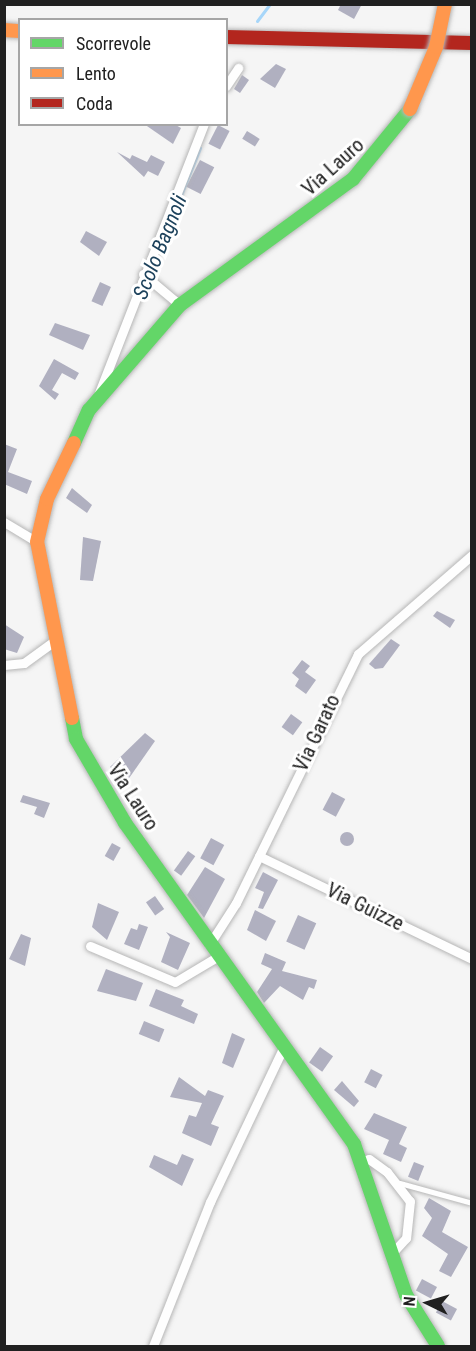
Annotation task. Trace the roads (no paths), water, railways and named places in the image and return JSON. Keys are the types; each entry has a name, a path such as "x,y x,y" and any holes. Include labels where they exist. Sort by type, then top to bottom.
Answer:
{"main road":[{"name":"Via Lauro","path":"438,1347 406,1295 361,1161 342,1126 209,945 86,758 67,713 37,542 47,500 97,398 180,306 353,180 410,109 436,47 445,4"},
{"path":"228,37 471,43"}],"street":[{"path":"228,83 238,68"},
{"name":"Via Lauro","path":"97,398 143,274 203,126"},
{"path":"143,274 180,306"},
{"path":"4,522 37,542"},
{"name":"Via Garato","path":"209,945 259,856 358,654 471,555"},
{"path":"4,665 24,663 54,641"},
{"name":"Via Guizze","path":"259,856 471,959"},
{"path":"90,946 175,982 218,957"},
{"path":"153,1347 210,1202 283,1048"},
{"path":"361,1161 369,1159 400,1183 410,1201 410,1218 401,1249 391,1254"}],"lane":[{"path":"400,1183 469,1203"}],"waterway":[{"name":"Scolo Bagnoli","path":"257,21 270,4"},
{"name":"Scolo Bagnoli","path":"171,220 200,148"}]}
